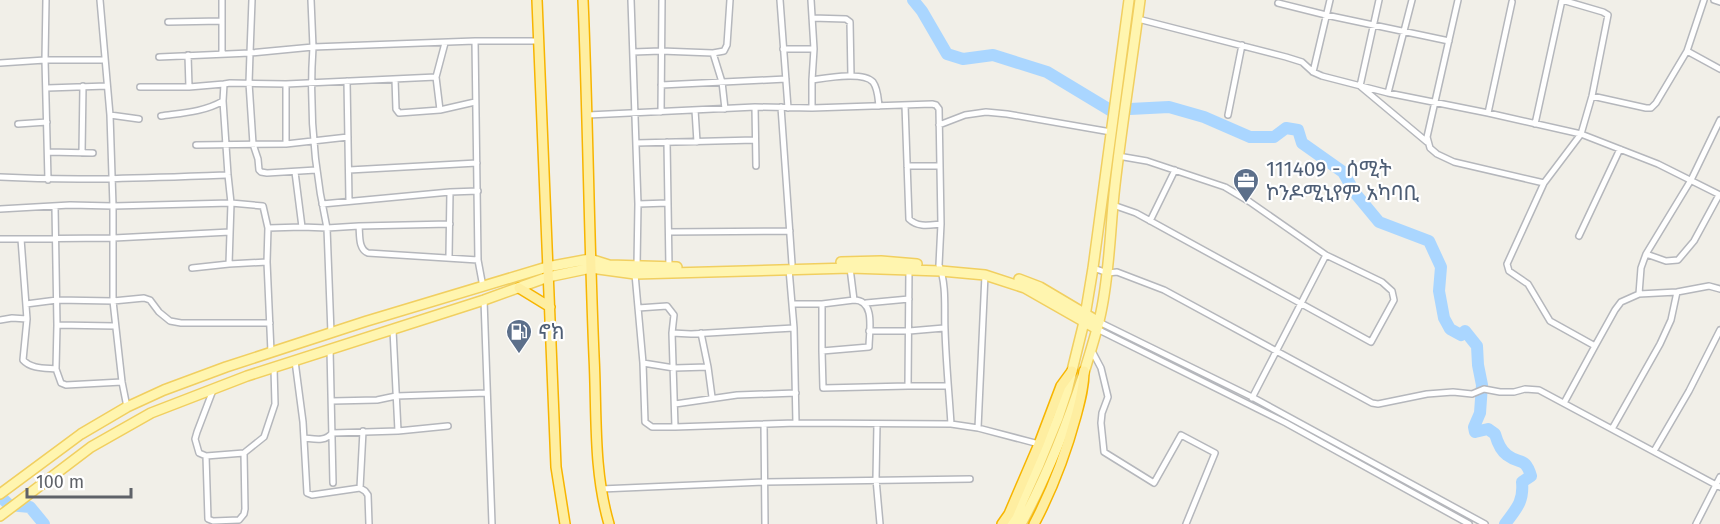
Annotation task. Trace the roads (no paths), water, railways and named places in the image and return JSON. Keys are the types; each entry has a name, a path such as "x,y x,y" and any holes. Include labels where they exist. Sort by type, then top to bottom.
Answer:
{"highway":[{"path":"537,0 556,467 565,524"},
{"path":"583,0 595,362 595,438 601,489 609,524"},
{"path":"519,288 550,307"},
{"path":"1034,524 1047,499 1070,438 1082,393 1084,370"},
{"path":"1002,524 1009,514 1039,444 1061,386 1072,371"}],"main road":[{"path":"1011,524 1084,370 1098,326 1108,273 1123,120 1120,103 1129,0"},
{"path":"1022,524 1057,448 1072,392 1072,371 1085,318 1113,118 1120,103 1140,0"},
{"path":"3,491 81,434 127,407 164,390 271,352 547,267 590,264 636,270 881,261 985,276 1025,288 1098,326"},
{"path":"0,516 91,447 151,413 213,388 316,353 393,330 590,264"},
{"path":"636,270 669,267 791,266 984,269 1040,288 1065,301 1085,318"},
{"path":"1065,301 1078,300 1089,291"},
{"path":"312,339 316,353"},
{"path":"81,434 91,447"}],"street":[{"path":"46,0 48,180"},
{"path":"100,0 113,180 113,301 127,407"},
{"path":"222,0 222,54"},
{"path":"252,0 249,83 253,144 259,170 261,172 316,170"},
{"path":"311,0 313,47 310,82 316,170 327,228 331,333"},
{"path":"631,0 638,204 636,270 645,422 652,427 796,423 951,424 978,428 1039,444"},
{"path":"661,112 662,0"},
{"path":"633,52 713,53 724,51 727,45 730,0"},
{"path":"780,0 786,79 785,108 796,423"},
{"path":"811,0 814,49 812,108"},
{"path":"1313,72 1330,0"},
{"path":"1360,86 1379,0"},
{"path":"1388,93 1412,0"},
{"path":"1427,142 1458,0"},
{"path":"1535,124 1562,0 1608,15 1592,96 1581,134 1544,183 1507,264 1509,271 1528,284 1550,321 1595,346"},
{"path":"1592,96 1651,108 1687,51 1704,0"},
{"path":"1714,0 1720,2"},
{"path":"1488,113 1512,2"},
{"path":"1278,3 1449,40"},
{"path":"812,18 846,19 850,22 851,76"},
{"path":"1137,19 1286,57 1302,62 1313,72 1360,86 1581,134 1658,164 1719,195 1694,241 1678,260 1666,261 1646,254"},
{"path":"168,22 222,21"},
{"path":"159,57 250,53 313,47 540,41"},
{"path":"475,42 478,260 483,286"},
{"path":"440,110 436,77 445,43"},
{"path":"1228,115 1242,45"},
{"path":"783,49 814,49"},
{"path":"1687,51 1720,69"},
{"path":"713,53 722,82 725,109"},
{"path":"188,55 189,87"},
{"path":"0,63 105,60"},
{"path":"812,80 851,76 866,78 871,80 877,91 879,106"},
{"path":"140,87 286,84 436,77"},
{"path":"395,79 398,112 440,110 475,102"},
{"path":"661,85 786,79"},
{"path":"347,81 349,201"},
{"path":"224,84 223,101 231,203 229,264"},
{"path":"286,84 286,144"},
{"path":"82,153 83,86"},
{"path":"47,88 108,86"},
{"path":"1360,86 1427,142 1437,154 1454,162 1544,183"},
{"path":"161,116 206,109 223,101"},
{"path":"905,105 909,219 920,226 941,224"},
{"path":"588,115 755,107 936,105 939,109 940,268 944,299 951,424"},
{"path":"755,107 756,166"},
{"path":"695,110 696,142"},
{"path":"939,125 966,115 986,112 1111,132"},
{"path":"110,115 139,119"},
{"path":"18,124 47,122"},
{"path":"1640,294 1641,268 1646,254 1691,180 1720,123"},
{"path":"196,146 286,144 348,137"},
{"path":"636,144 755,140"},
{"path":"667,142 669,267"},
{"path":"1579,236 1620,149"},
{"path":"48,152 93,153"},
{"path":"1113,205 1150,220 1371,342 1394,300 1392,291 1382,282 1326,255 1225,187 1147,161 1118,156"},
{"path":"349,170 477,163"},
{"path":"907,166 940,166"},
{"path":"1150,220 1175,170"},
{"path":"295,172 302,227"},
{"path":"0,177 113,180 228,176"},
{"path":"322,204 478,191"},
{"path":"449,257 450,192"},
{"path":"0,209 70,205 231,203 263,206 268,228 267,262 271,352"},
{"path":"638,204 668,203"},
{"path":"55,207 56,369 61,383 122,382"},
{"path":"268,228 450,224"},
{"path":"359,226 362,248 368,253 478,260"},
{"path":"669,232 790,231"},
{"path":"0,239 114,238 230,232"},
{"path":"21,239 27,319 23,360 31,366 56,369"},
{"path":"1249,404 1326,255"},
{"path":"192,268 267,262"},
{"path":"850,268 854,300"},
{"path":"1093,268 1108,273 1117,272 1164,290 1372,402 1378,404 1427,394 1453,392 1472,394 1484,389 1500,392 1539,390 1718,486"},
{"path":"908,386 909,269"},
{"path":"978,428 985,276"},
{"path":"1564,403 1621,302 1640,294 1677,292 1709,286 1720,289"},
{"path":"1612,429 1660,344 1671,320 1677,292"},
{"path":"26,304 57,300 113,301 144,298 150,300 170,321 181,323 270,322"},
{"path":"792,304 822,304 854,300 866,303 909,299"},
{"path":"484,300 492,524"},
{"path":"822,351 870,347 869,310 866,303"},
{"path":"822,304 823,388 948,386"},
{"path":"638,308 667,306 674,315 672,333 675,427"},
{"path":"0,320 27,319"},
{"path":"57,325 115,326"},
{"path":"1098,326 1252,397 1485,524"},
{"path":"1098,326 1249,404 1468,524"},
{"path":"672,333 794,328"},
{"path":"869,332 909,332 944,328"},
{"path":"393,330 398,431"},
{"path":"1654,452 1720,330"},
{"path":"701,333 712,398"},
{"path":"330,349 333,483"},
{"path":"1091,349 1101,368 1108,396 1101,423 1104,452 1154,483 1181,435 1215,453 1186,524"},
{"path":"295,361 308,493 312,495 360,489 365,491 368,495 369,524"},
{"path":"643,363 674,368 708,367"},
{"path":"213,388 195,439 199,453 206,456 244,453 264,437 267,429 275,404 273,368"},
{"path":"332,401 487,393"},
{"path":"675,404 737,395 796,393"},
{"path":"764,424 765,524"},
{"path":"877,424 876,479 880,524"},
{"path":"304,438 322,440 328,438 332,433 398,431 448,426"},
{"path":"360,489 363,431"},
{"path":"206,456 208,519 213,521 239,520 244,514 244,453"},
{"path":"1696,524 1718,486 1720,477"},
{"path":"601,489 765,482 970,479"}],"waterway":[{"path":"913,0 947,54 963,59 993,55 1047,72 1110,110 1169,107 1204,117 1250,137 1274,137 1286,128 1298,130 1302,143 1343,172 1355,193 1379,222 1429,241 1441,267 1439,291 1444,318 1450,329 1461,335 1465,331 1477,346 1482,385 1480,413 1474,427 1475,432 1488,429 1495,434 1502,451 1524,463 1531,476 1522,482 1520,500 1505,524"},
{"path":"0,496 9,505 30,507 44,524"}],"place":[{"name":"111409 - ሰሚት ኮንዶሚኒየም አካባቢ","path":"1246,204"},
{"name":"ኖክ","path":"519,355"}]}
